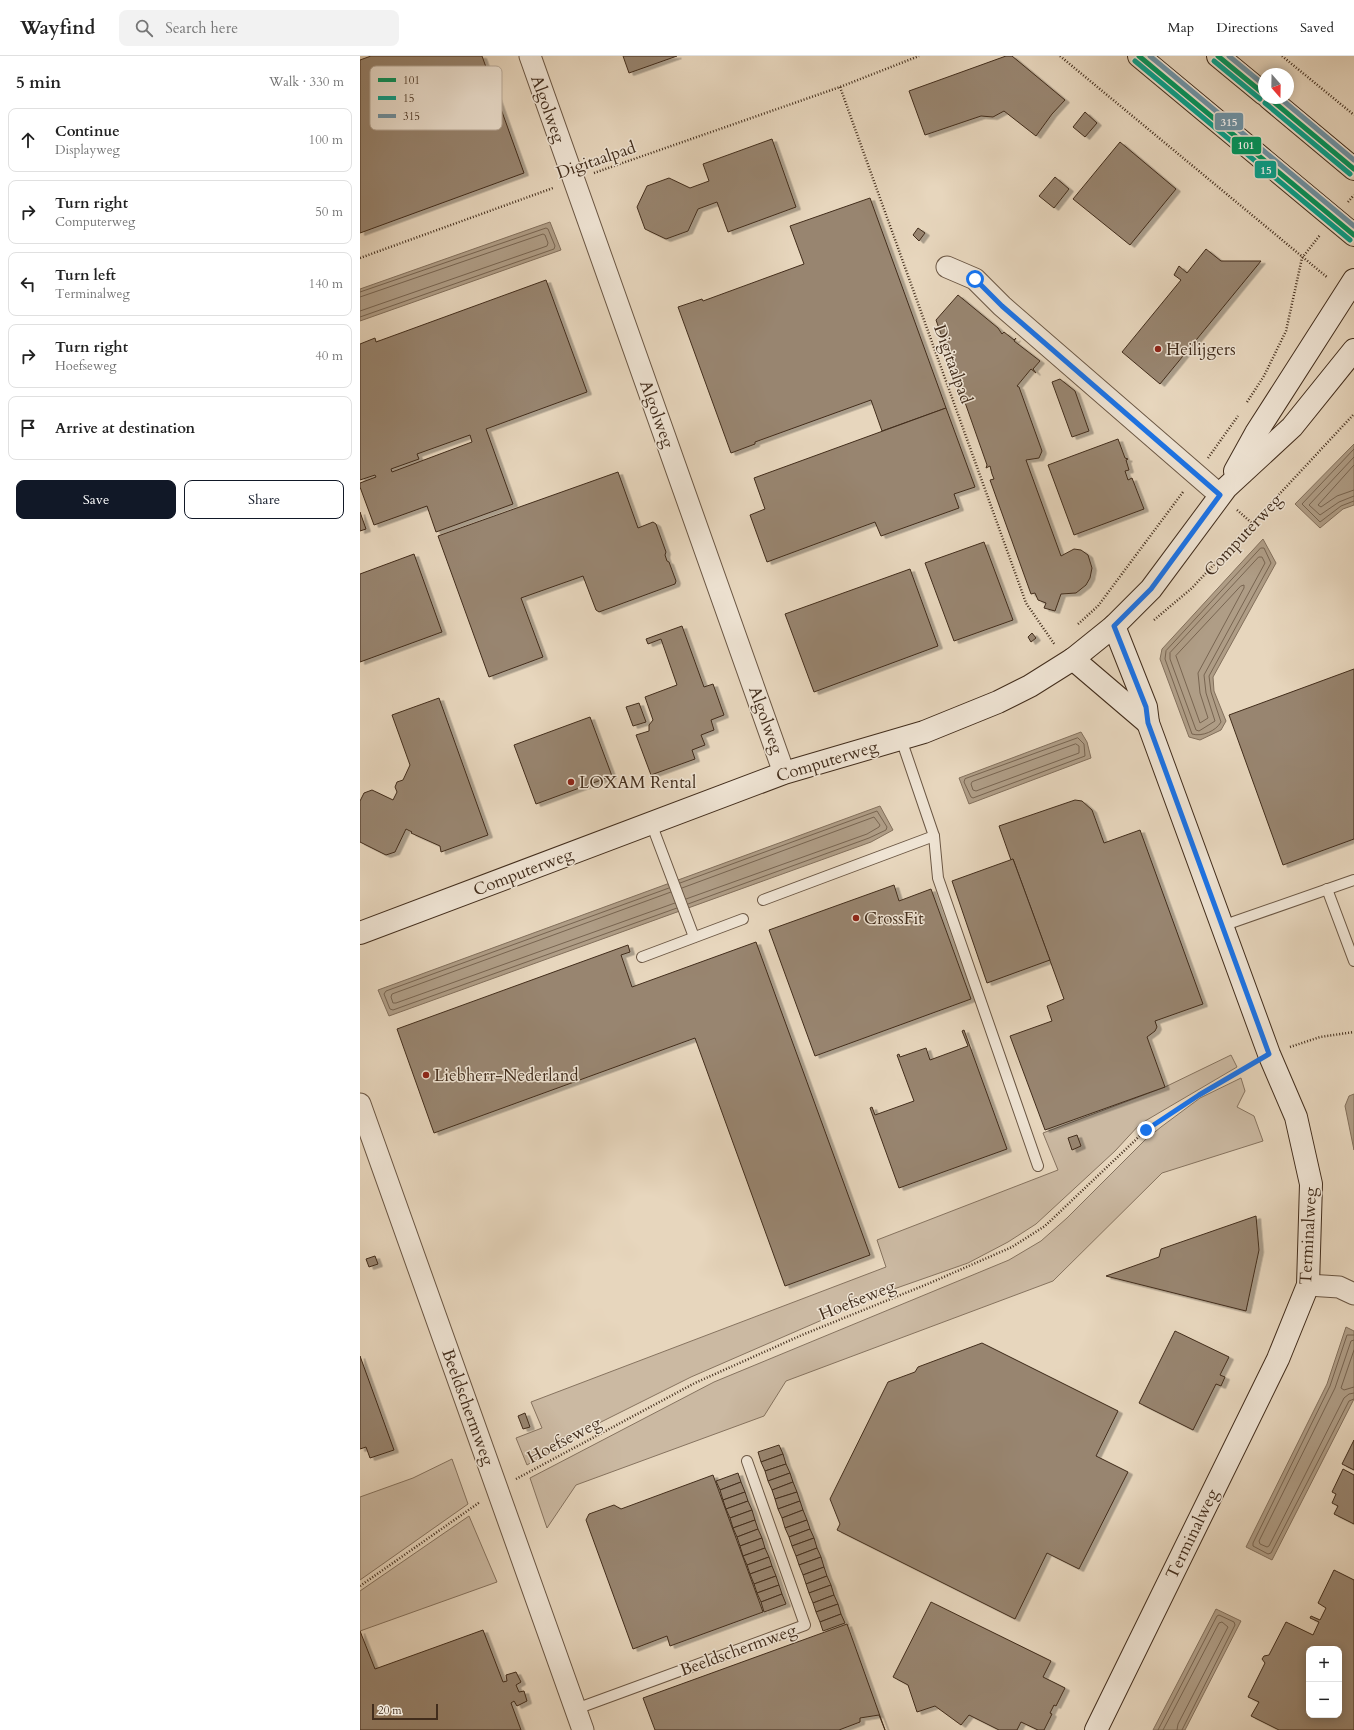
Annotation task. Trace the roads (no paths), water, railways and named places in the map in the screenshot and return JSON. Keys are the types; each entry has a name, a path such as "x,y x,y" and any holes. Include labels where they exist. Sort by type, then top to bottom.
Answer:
{"main road":[{"path":"1139,56 1354,235"},
{"path":"1218,56 1258,89"},
{"path":"1276,104 1354,169"}],"street":[{"name":"Algolweg","path":"530,56 784,773"},
{"path":"948,267 975,279 1002,306 1223,492"},
{"name":"Computerweg","path":"360,933 784,773 924,732 998,702 1030,686 1073,659 1114,626 1151,589 1223,492 1256,433 1354,280"},
{"name":"Computerweg","path":"1223,492 1292,427 1354,350"},
{"name":"Terminalweg","path":"1096,1730 1278,1360 1308,1285 1312,1184 1296,1117 1269,1054 1148,723 1146,707 1114,626"},
{"name":"Terminalweg","path":"1073,659 1148,723"},
{"name":"Beeldschermweg","path":"360,1104 583,1730"},
{"path":"1308,1285 1339,1287 1354,1294"}],"lane":[{"path":"901,739 934,836 938,878 1038,1166"},
{"path":"651,823 694,937"},
{"path":"763,900 934,836"},
{"path":"1222,926 1354,880"},
{"path":"1327,889 1354,961"},
{"path":"642,957 743,919"},
{"name":"Beeldschermweg","path":"576,1709 805,1626 747,1461"}],"water":[{"path":"550,222 561,250 360,321 360,289"},
{"path":"1354,444 1354,505 1343,509 1320,528 1295,504"},
{"path":"1263,539 1276,563 1213,677 1214,691 1226,721 1221,730 1200,740 1189,737 1160,659 1162,649"},
{"path":"1081,732 1087,742 1091,758 969,804 959,778"},
{"path":"880,806 893,830 871,842 389,1016 378,990"},
{"path":"1354,1094 1354,1150 1345,1106 1349,1096"},
{"path":"1346,1327 1354,1331 1354,1399 1272,1560 1246,1547 1327,1384"},
{"path":"1216,1609 1241,1621 1185,1730 1153,1730"}],"place":[{"name":"Heilijgers","path":"1158,349"},
{"name":"LOXAM Rental","path":"571,782"},
{"name":"CrossFit","path":"856,918"},
{"name":"Liebherr-Nederland","path":"426,1075"}]}
